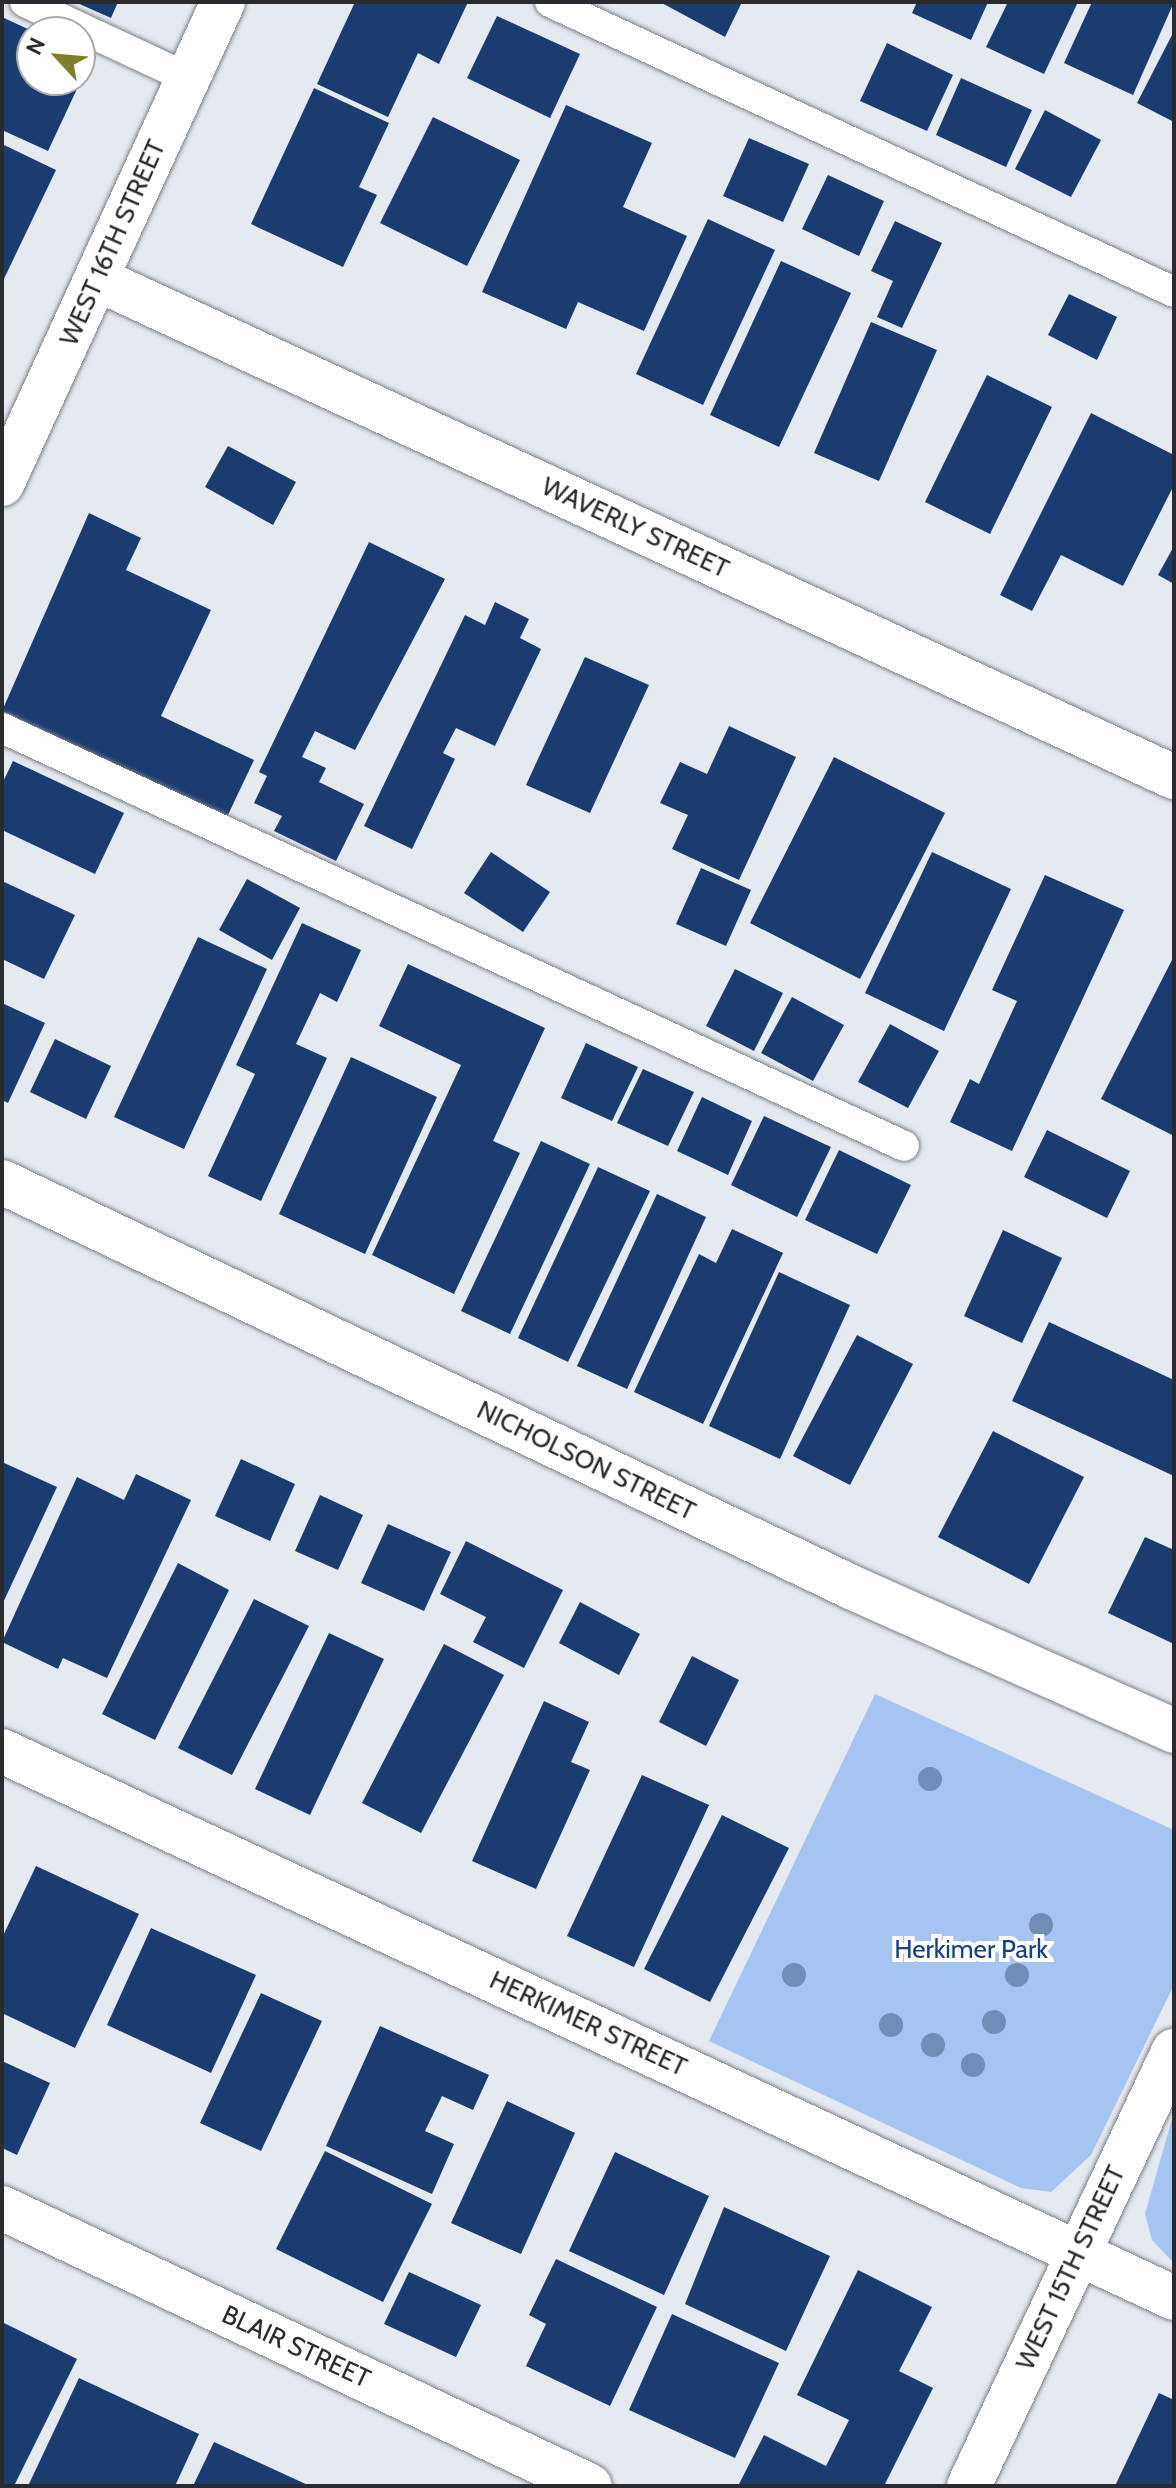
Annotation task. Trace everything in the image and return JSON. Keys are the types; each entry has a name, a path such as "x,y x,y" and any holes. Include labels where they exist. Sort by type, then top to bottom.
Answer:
{"street":[{"name":"WEST 16TH STREET","path":"2,484 223,2"},
{"name":"WAVERLY STREET","path":"97,279 1174,777"},
{"name":"NICHOLSON STREET","path":"2,1182 851,1587 1174,1731"},
{"name":"HERKIMER STREET","path":"2,1751 1174,2298"},
{"name":"WEST 15TH STREET","path":"969,2486 1174,2051"},
{"name":"BLAIR STREET","path":"2,2208 590,2486"}],"lane":[{"path":"25,2 188,78"},
{"path":"550,2 1174,292"},
{"path":"2,728 904,1146"}],"green space":[{"name":"Herkimer Park","path":"875,1694 1174,1830 1174,1985 1091,2155 1051,2192 1021,2188 709,2041"},
{"path":"1174,2112 1174,2263 1152,2240 1145,2214"}],"building":[{"path":"75,2 118,2 111,18"},
{"path":"355,2 468,2 439,64 418,53 388,117 317,84"},
{"path":"660,2 742,2 725,37"},
{"path":"917,2 988,2 971,40 912,13"},
{"path":"1008,2 1078,2 1044,74 986,47"},
{"path":"1092,2 1174,2 1133,95 1064,63"},
{"path":"497,16 580,54 550,118 467,78"},
{"path":"2,17 16,24 16,96 74,96 48,151 2,130"},
{"path":"1174,31 1174,122 1137,103"},
{"path":"887,43 953,75 927,131 860,101"},
{"path":"961,78 1032,110 1006,167 936,135"},
{"path":"314,88 389,123 359,187 377,195 343,267 251,224"},
{"path":"566,105 652,143 623,207 687,236 644,331 578,302 566,329 482,292"},
{"path":"1045,110 1101,140 1071,197 1015,169"},
{"path":"433,117 520,160 467,266 380,223"},
{"path":"749,138 809,164 783,222 723,196"},
{"path":"2,144 56,170 2,283"},
{"path":"828,175 884,201 859,256 802,229"},
{"path":"708,219 775,250 703,405 636,374"},
{"path":"895,221 942,243 902,328 877,317 893,281 871,271"},
{"path":"781,261 851,293 779,447 710,415"},
{"path":"1069,294 1117,317 1097,360 1048,335"},
{"path":"871,322 937,350 879,481 814,453"},
{"path":"987,375 1052,407 990,534 925,502"},
{"path":"1091,413 1174,455 1174,485 1123,586 1061,555 1032,611 1000,595"},
{"path":"228,446 296,482 273,525 205,487"},
{"path":"89,513 141,538 126,570 211,610 161,716 254,760 227,817 2,711"},
{"path":"369,542 445,579 355,750 315,731 302,757 326,768 319,782 364,804 336,861 274,831 282,816 254,803 267,776 259,772"},
{"path":"1174,546 1174,584 1158,575"},
{"path":"495,602 529,619 520,638 541,649 495,746 456,728 443,753 455,759 412,849 364,826 465,615 485,625"},
{"path":"585,657 649,685 590,813 526,785"},
{"path":"729,726 796,757 739,880 672,849 688,815 660,803 680,762 707,774"},
{"path":"834,757 945,813 860,979 750,923"},
{"path":"13,761 124,813 95,874 2,830 2,784"},
{"path":"491,852 550,892 523,932 464,893"},
{"path":"932,852 1011,889 944,1031 865,993"},
{"path":"701,868 751,890 726,946 676,924"},
{"path":"1045,875 1124,910 1012,1151 950,1122 970,1079 979,1084 1017,1001 992,990"},
{"path":"247,879 300,908 272,960 219,930"},
{"path":"2,881 75,915 44,979 2,959"},
{"path":"302,923 361,950 337,1002 320,993 296,1044 327,1058 261,1201 208,1176 255,1074 236,1065"},
{"path":"198,937 267,969 184,1149 114,1117"},
{"path":"1174,956 1174,1136 1101,1099"},
{"path":"408,964 545,1028 493,1141 520,1153 454,1294 372,1255 461,1065 379,1026"},
{"path":"735,969 783,993 754,1051 706,1026"},
{"path":"792,997 844,1025 813,1081 761,1053"},
{"path":"2,1003 45,1023 8,1103 2,1100"},
{"path":"890,1024 939,1051 908,1108 858,1082"},
{"path":"55,1039 111,1066 86,1119 30,1092"},
{"path":"586,1043 638,1067 612,1121 561,1098"},
{"path":"351,1057 437,1097 365,1254 279,1214"},
{"path":"643,1069 694,1092 668,1146 617,1123"},
{"path":"702,1097 752,1121 728,1175 677,1151"},
{"path":"764,1116 831,1147 797,1217 731,1185"},
{"path":"1047,1130 1130,1171 1107,1218 1024,1177"},
{"path":"541,1141 590,1164 510,1334 461,1311"},
{"path":"839,1150 911,1185 877,1254 805,1220"},
{"path":"598,1167 650,1191 568,1362 518,1338"},
{"path":"657,1194 706,1217 627,1389 577,1366"},
{"path":"732,1229 783,1253 703,1424 634,1392 699,1254 716,1263"},
{"path":"1003,1230 1062,1258 1022,1343 964,1316"},
{"path":"779,1272 850,1305 780,1459 709,1426"},
{"path":"1049,1322 1174,1380 1174,1476 1012,1401"},
{"path":"857,1335 913,1364 850,1485 793,1456"},
{"path":"993,1431 1084,1477 1029,1584 938,1537"},
{"path":"241,1459 295,1484 270,1541 215,1516"},
{"path":"2,1462 57,1487 2,1605"},
{"path":"136,1474 191,1500 107,1678 63,1658 58,1669 2,1642 77,1477 124,1500"},
{"path":"320,1495 363,1515 338,1570 295,1551"},
{"path":"388,1524 451,1552 424,1611 361,1583"},
{"path":"1145,1537 1174,1550 1174,1644 1108,1613"},
{"path":"466,1541 563,1590 524,1668 473,1642 486,1617 440,1594"},
{"path":"178,1563 229,1590 155,1740 102,1714"},
{"path":"254,1599 309,1626 232,1775 178,1748"},
{"path":"580,1602 640,1634 619,1675 559,1643"},
{"path":"329,1633 384,1659 310,1815 255,1789"},
{"path":"444,1644 504,1675 421,1833 362,1803"},
{"path":"692,1656 739,1680 706,1746 659,1722"},
{"path":"544,1701 589,1722 571,1762 590,1770 536,1889 472,1861"},
{"path":"642,1775 709,1805 634,1967 567,1936"},
{"path":"722,1815 789,1848 710,2002 644,1969"},
{"path":"36,1866 139,1914 75,2048 2,2013 2,1938"},
{"path":"151,1928 256,1975 211,2073 107,2025"},
{"path":"261,1993 322,2021 261,2151 200,2123"},
{"path":"380,2026 489,2075 473,2110 442,2096 425,2131 454,2144 432,2194 326,2146"},
{"path":"2,2061 50,2083 17,2155 2,2148"},
{"path":"507,2101 575,2133 521,2254 451,2223"},
{"path":"325,2151 432,2204 383,2302 276,2249"},
{"path":"615,2152 709,2196 664,2295 569,2251"},
{"path":"724,2207 830,2256 786,2351 685,2304"},
{"path":"556,2259 657,2307 610,2406 526,2366 546,2324 529,2315"},
{"path":"858,2270 932,2307 899,2371 933,2388 884,2486 738,2486 764,2435 826,2466 849,2420 797,2395"},
{"path":"409,2272 481,2305 456,2357 384,2324"},
{"path":"672,2314 779,2363 735,2458 629,2410"},
{"path":"2,2322 77,2359 14,2486 2,2486"},
{"path":"79,2378 199,2434 175,2486 28,2486"},
{"path":"1159,2393 1174,2400 1174,2486 1115,2486"},
{"path":"214,2442 310,2486 193,2486"}]}
